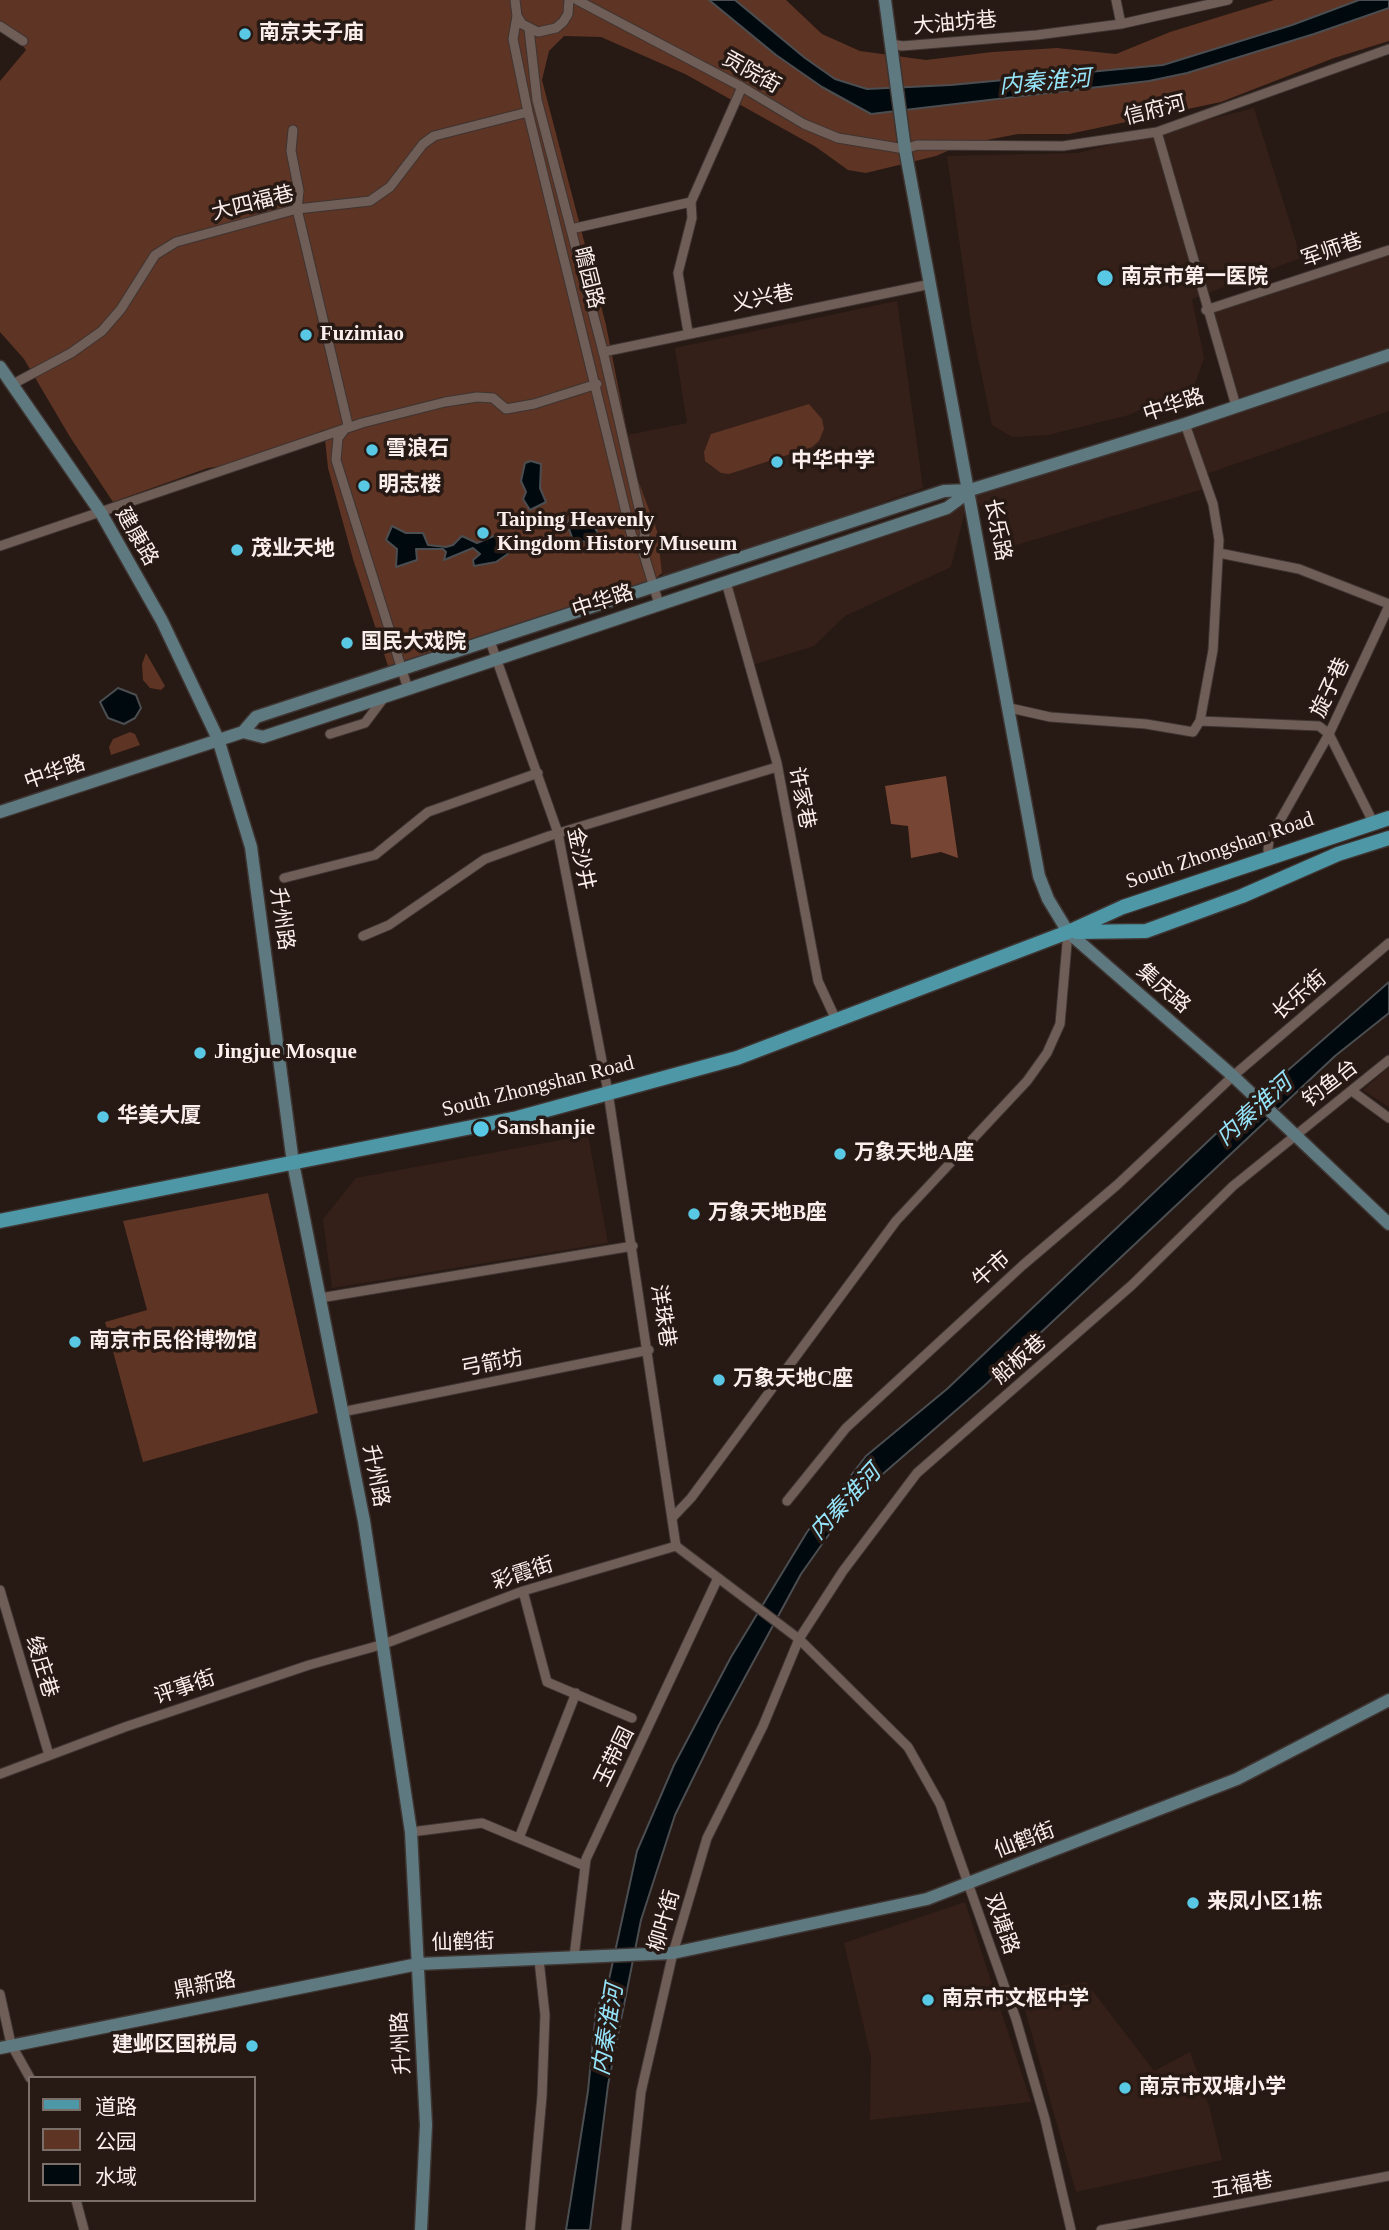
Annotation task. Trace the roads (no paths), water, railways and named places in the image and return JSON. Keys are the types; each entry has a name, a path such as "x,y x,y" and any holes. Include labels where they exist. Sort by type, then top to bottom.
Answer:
{"main road":[{"path":"885,0 892,48"},
{"name":"长乐路","path":"892,48 902,130 911,147 931,284 1039,876 1048,899 1068,932"},
{"name":"中华路","path":"243,732 256,718 489,640 944,491 970,490 1185,424 1389,355"},
{"name":"建康路","path":"0,367 101,513 162,621 218,739"},
{"name":"中华路","path":"0,812 218,739 243,732 263,737 387,696 947,508 970,490"},
{"name":"升州路","path":"218,739 251,847 293,1163 384,1644 411,1832 426,2125 421,2230"},
{"name":"South Zhongshan Road","path":"0,1221 517,1118 737,1058 837,1022 1123,908 1389,818"},
{"name":"South Zhongshan Road","path":"1068,932 1146,932 1242,896 1338,854 1389,838"},
{"name":"集庆路","path":"1068,932 1233,1076 1389,1224"},
{"name":"仙鹤街","path":"418,1964 673,1953 928,1899 1237,1779 1389,1700"},
{"name":"鼎新路","path":"6,2046 418,1964"}],"street":[{"name":"瞻园路","path":"515,0 517,16 513,39 528,112 597,384 632,537 641,545 659,604"},
{"path":"517,16 529,29 538,32 556,28 568,14 569,0"},
{"name":"贡院街","path":"577,0 742,87 804,124 838,138 911,147"},
{"path":"1115,0 1121,24"},
{"name":"大油坊巷","path":"892,48 1037,35 1121,24 1228,0"},
{"path":"0,26 23,41"},
{"name":"瞻园路","path":"529,29 537,100 603,354 645,534 641,545"},
{"name":"信府河","path":"911,147 1063,146 1157,132 1389,49"},
{"path":"688,332 678,273 692,218 691,202 742,87"},
{"name":"大四福巷","path":"13,384 71,354 102,331 132,293 151,261 163,249 188,238 297,209 370,201 390,187 423,144 434,136 528,112"},
{"path":"293,130 291,151 299,191 297,209 348,425 338,438 336,460 408,689"},
{"path":"1157,132 1206,310 1236,406"},
{"path":"571,229 691,202"},
{"name":"军师巷","path":"1206,310 1389,250"},
{"name":"义兴巷","path":"590,359 595,351 603,354 688,332 931,284"},
{"path":"586,341 594,345 599,338"},
{"path":"0,546 346,429 445,401 493,398 506,409 534,404 597,384"},
{"path":"1010,708 1050,717 1146,724 1194,732 1200,721 1213,650 1219,553 1213,504 1185,424"},
{"path":"1219,553 1299,569 1389,605"},
{"name":"许家巷","path":"726,582 777,767 818,981 837,1022"},
{"name":"旋子巷","path":"1373,822 1329,734 1389,605"},
{"name":"金沙井","path":"489,640 558,833 608,1092"},
{"path":"330,734 365,723 376,705 387,696"},
{"path":"1200,721 1319,726 1329,734 1269,840 1271,859"},
{"path":"363,936 389,925 485,859 558,833 777,767"},
{"path":"284,878 375,855 428,812 538,773"},
{"path":"673,1517 896,1220 1027,1081 1047,1053 1060,1024 1068,932"},
{"name":"长乐街","path":"1233,1076 1389,943"},
{"name":"钓鱼台","path":"1295,1135 1389,1060"},
{"name":"牛市","path":"788,1501 846,1428 1023,1265 1117,1185 1233,1076"},
{"path":"1352,1091 1389,1118"},
{"name":"洋珠巷","path":"608,1092 649,1350 676,1546"},
{"name":"船板巷","path":"799,1639 843,1571 917,1474 1132,1284 1233,1186 1295,1135"},
{"path":"320,1298 633,1246"},
{"name":"弓箭坊","path":"342,1412 649,1350"},
{"path":"676,1546 718,1580"},
{"name":"彩霞街","path":"384,1644 523,1591 676,1546"},
{"name":"双塘路","path":"718,1580 799,1639 908,1747 940,1804 1016,2019 1045,2119 1071,2230"},
{"name":"玉带园","path":"574,1956 585,1866 718,1580"},
{"name":"绫庄巷","path":"0,1590 50,1755"},
{"path":"523,1591 547,1682 632,1718"},
{"name":"柳叶街","path":"626,2230 641,2092 673,1953 707,1838 763,1726 799,1639"},
{"name":"评事街","path":"0,1774 309,1665 384,1644"},
{"path":"519,1838 576,1693"},
{"path":"411,1832 482,1824 585,1866"},
{"path":"530,2230 541,2110 545,2015 538,1960"},
{"path":"0,1994 6,2046 28,2076"},
{"name":"五福巷","path":"1101,2230 1389,2176"},
{"path":"77,2202 84,2230"}],"water":[{"name":"内秦淮河","path":"709,0 735,0 805,58 835,79 867,89 951,85 1163,65 1292,25 1359,0 1389,0 1389,8 1187,73 1149,81 871,114 822,87 776,55"},
{"path":"531,461 541,464 540,488 546,502 530,510 523,499 526,492 521,481 525,463"},
{"path":"584,513 591,519 598,534 591,543 574,543 567,523 573,514"},
{"path":"392,526 406,533 423,533 428,545 446,547 453,545 462,536 477,543 496,535 511,546 512,551 496,562 474,566 473,560 480,554 473,548 444,560 446,552 443,549 416,549 417,560 396,567 397,549 386,540"},
{"path":"118,688 136,695 141,708 135,718 124,724 108,718 100,702"},
{"name":"内秦淮河","path":"1389,982 1389,1013 1335,1056 984,1386 854,1499 801,1574 719,1725 675,1815 641,1920 608,2085 590,2230 566,2230 588,2091 596,2010 608,1984 637,1851 674,1765 731,1657 807,1532 866,1456 947,1389 1223,1127"}],"place":[{"name":"南京夫子庙","path":"245,34"},
{"name":"南京市第一医院","path":"1105,278"},
{"name":"Fuzimiao","path":"306,335"},
{"name":"雪浪石","path":"372,450"},
{"name":"中华中学","path":"777,462"},
{"name":"明志楼","path":"364,486"},
{"name":"Taiping Heavenly Kingdom History Museum","path":"483,533"},
{"name":"茂业天地","path":"237,550"},
{"name":"国民大戏院","path":"347,643"},
{"name":"Jingjue Mosque","path":"200,1053"},
{"name":"华美大厦","path":"103,1117"},
{"name":"Sanshanjie","path":"481,1129"},
{"name":"万象天地A座","path":"840,1154"},
{"name":"万象天地B座","path":"694,1214"},
{"name":"南京市民俗博物馆","path":"75,1342"},
{"name":"万象天地C座","path":"719,1380"},
{"name":"来凤小区1栋","path":"1193,1903"},
{"name":"南京市文枢中学","path":"928,2000"},
{"name":"建邺区国税局","path":"252,2046"},
{"name":"南京市双塘小学","path":"1125,2088"}]}
